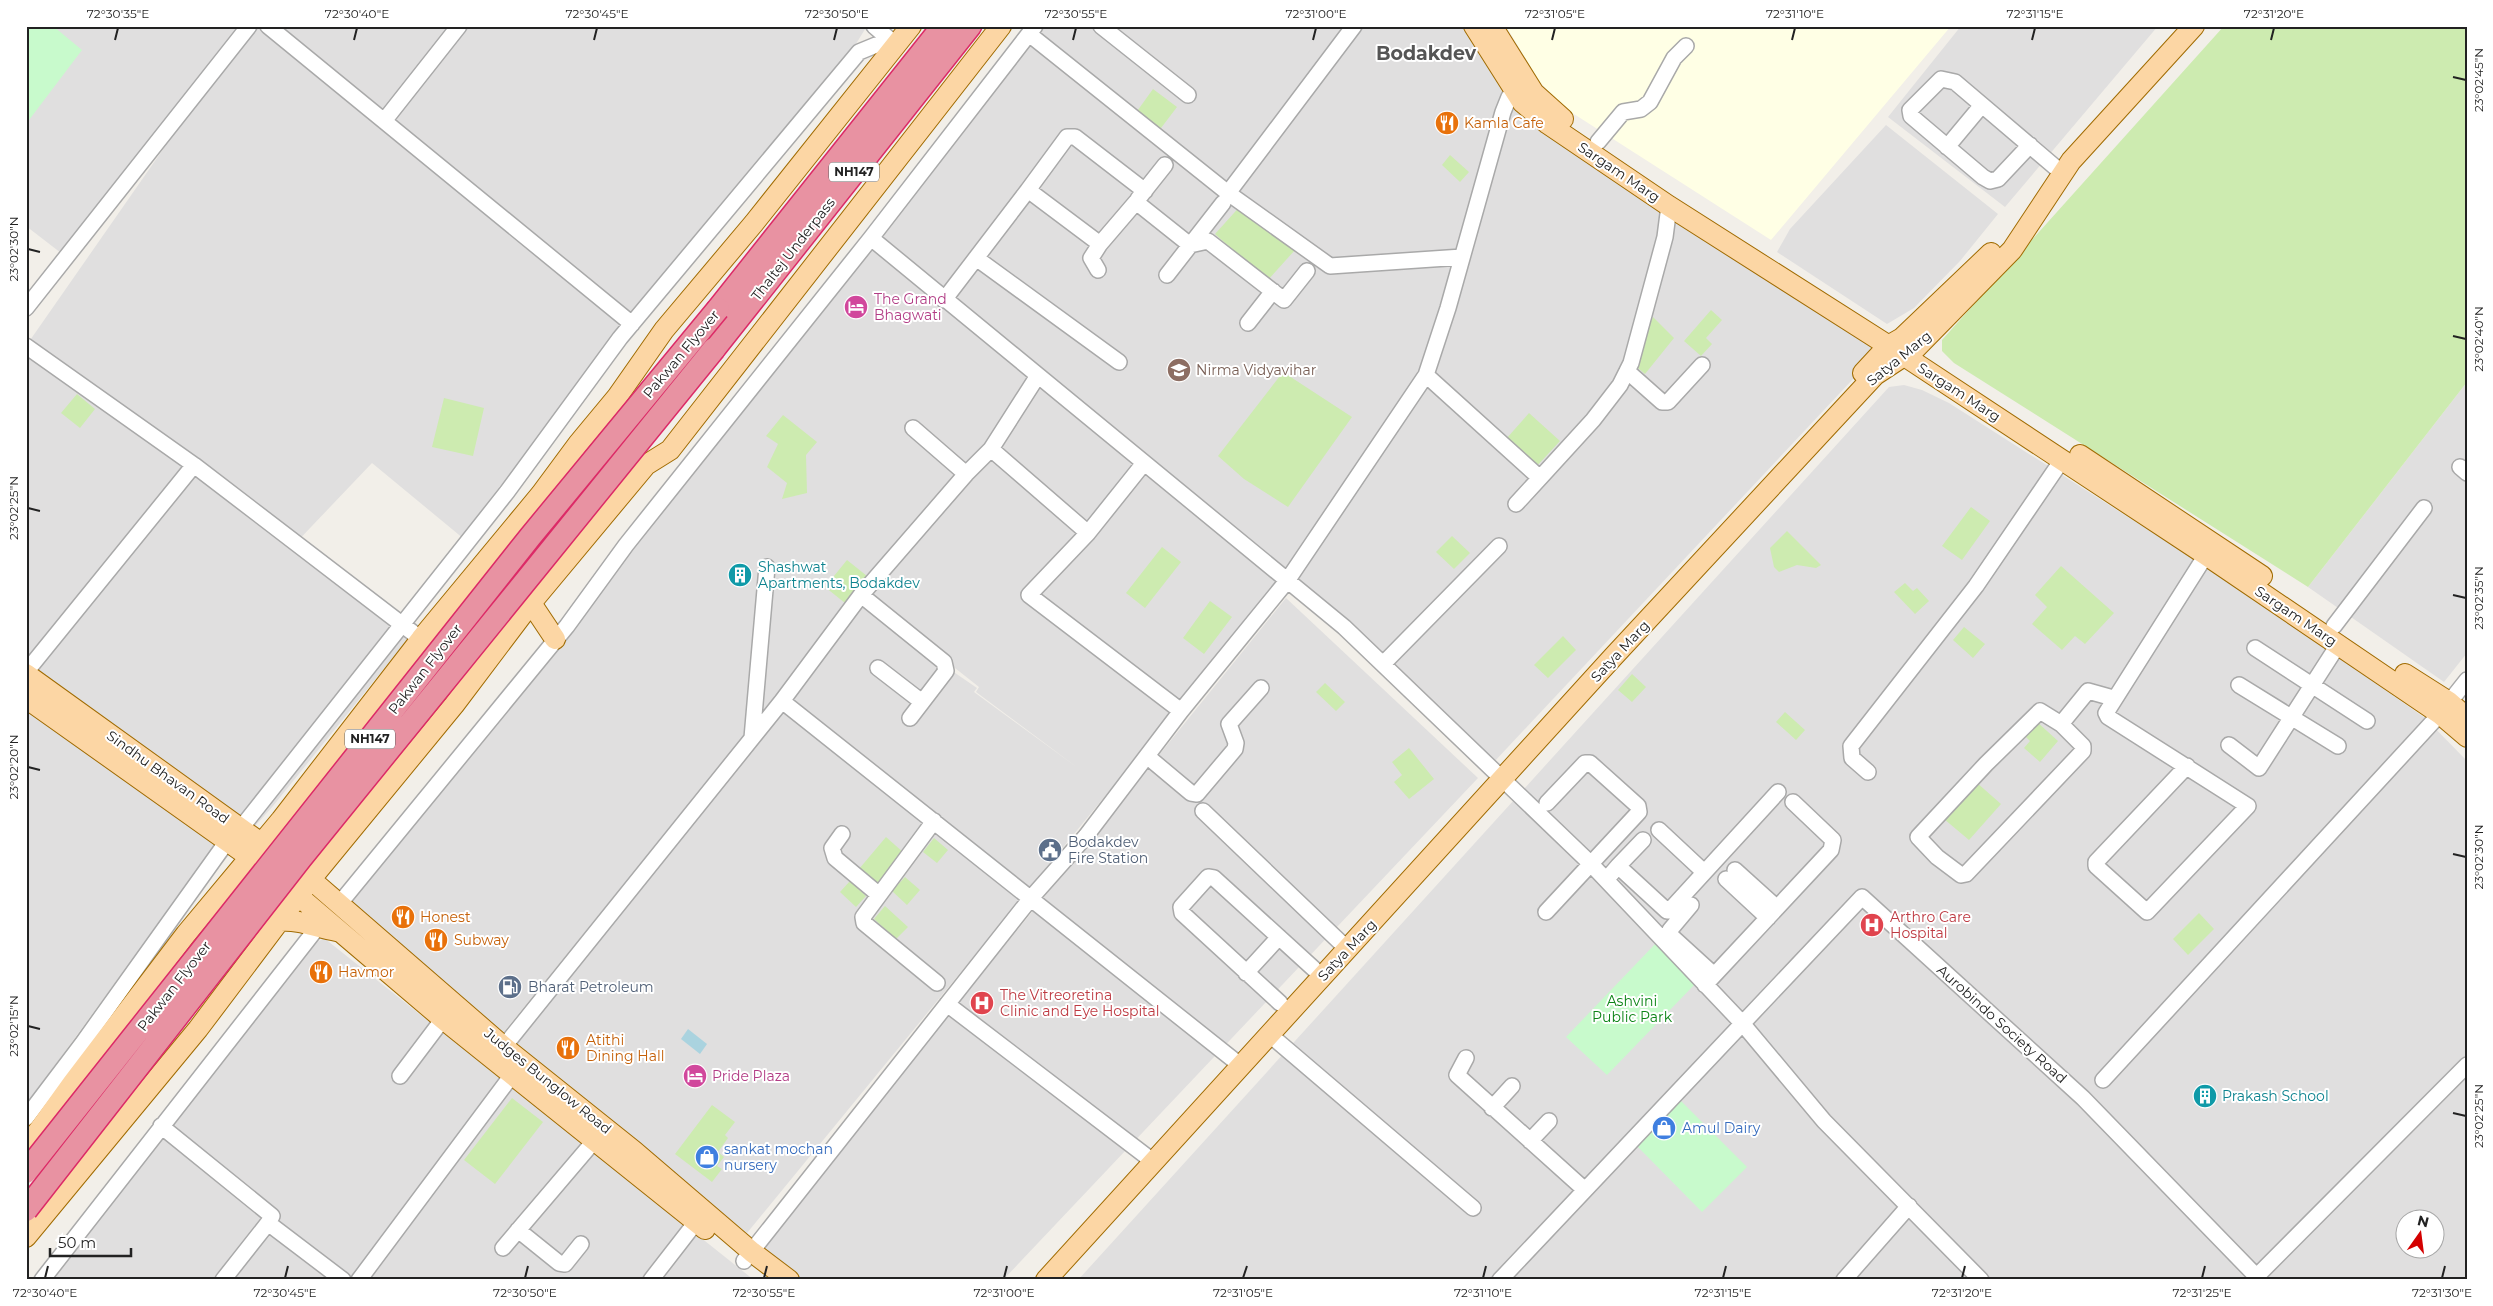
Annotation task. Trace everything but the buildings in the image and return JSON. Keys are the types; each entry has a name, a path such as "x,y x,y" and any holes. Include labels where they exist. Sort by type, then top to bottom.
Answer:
{"highway":[{"name":"Thaltej Underpass","path":"736,286 944,26"},
{"name":"Thaltej Underpass","path":"729,332 808,229 970,26"},
{"name":"Pakwan Flyover","path":"26,1172 530,537 736,286"},
{"name":"Pakwan Flyover","path":"26,1210 300,858 729,332"}],"main road":[{"path":"26,1148 86,1052 281,820 421,639 541,494 621,391 664,330 754,223 911,26"},
{"path":"646,465 670,450 1001,26"},
{"name":"Sargam Marg","path":"1474,26 1520,86 1534,93 1557,115 1902,347 2062,460 2206,555 2336,635"},
{"name":"Sargam Marg","path":"1492,26 1520,86 1522,102 1548,124 1669,206 2021,418 2146,497 2336,635 2444,708 2467,718"},
{"name":"Satya Marg","path":"1902,347 2012,250 2071,161 2180,26"},
{"name":"Satya Marg","path":"1033,1280 1074,1242 1236,1062 1280,1003 1341,943 1499,774 1613,657 1875,375 2012,233 2066,150 2117,103 2194,26"},
{"path":"621,391 656,359 707,297 736,286"},
{"path":"26,1237 198,1029 298,895 454,705 531,603 646,465 660,441 713,376 728,353 729,332"},
{"path":"531,603 555,639"},
{"name":"Sindhu Bhavan Road","path":"26,673 234,834"},
{"name":"Sindhu Bhavan Road","path":"26,698 256,849 311,879"},
{"name":"Sargam Marg","path":"2444,708 2467,737"},
{"name":"Satya Marg","path":"1046,1280 1074,1242 1146,1156 1236,1062 1269,1034 1499,774"},
{"path":"308,783 361,820"},
{"path":"224,888 234,834 281,820"},
{"name":"Sindhu Bhavan Road","path":"256,849 298,895"},
{"name":"Judges Bunglow Road","path":"311,879 340,903 499,1053 634,1151 748,1256 770,1280"},
{"name":"Judges Bunglow Road","path":"298,895 339,932 444,1019 499,1053"},
{"path":"280,921 300,921 317,928 339,932"},
{"name":"Judges Bunglow Road","path":"518,1068 595,1140 696,1222 789,1280"}],"street":[{"path":"26,308 249,26"},
{"path":"268,26 632,324"},
{"path":"384,120 459,26"},
{"path":"874,26 896,46"},
{"path":"1101,26 1188,95"},
{"path":"1166,275 1354,26"},
{"path":"340,903 567,626 626,545 871,238 1032,30 1225,198 1330,266 1462,257"},
{"path":"26,1118 86,1052 234,834 513,485 632,324 858,52 876,45 896,46"},
{"path":"1598,142 1623,112 1641,109 1650,102 1674,58 1686,46"},
{"path":"2030,145 1998,179 1990,181 1982,177 1911,116 1910,110 1941,79 1955,82 2030,145 2055,167"},
{"path":"748,1256 1031,898 1086,836 1148,757 1181,711 1287,581 1426,375 1448,308 1503,112 1509,97 1520,86"},
{"path":"1947,147 1982,105"},
{"path":"944,300 1068,138 1075,137 1190,245"},
{"path":"1098,270 1092,258 1100,244 1165,165"},
{"path":"1028,190 1100,244"},
{"path":"1516,504 1593,420 1620,385 1627,371 1665,237 1669,206"},
{"path":"871,238 1037,377 1287,581 1384,664 1499,774 1594,859"},
{"path":"1190,245 1208,241 1284,300 1307,271"},
{"path":"976,258 1119,362"},
{"path":"1248,323 1273,291"},
{"path":"26,346 194,465 421,639"},
{"path":"1627,371 1662,402 1668,402 1702,365"},
{"path":"1426,375 1540,478"},
{"path":"499,1053 782,701 861,595 990,449 1037,377"},
{"path":"913,428 966,474"},
{"path":"990,449 1088,533"},
{"path":"1868,772 1852,758 1851,746 1976,586 2062,460"},
{"path":"1144,463 1088,533 1029,595 1181,711"},
{"path":"26,673 194,465"},
{"path":"2229,745 2259,768 2311,685 2336,635 2424,508"},
{"path":"1384,664 1498,546"},
{"path":"2187,766 2096,862 2096,866 2147,912 2248,806 2187,766 2108,717 2106,713 2113,698 2206,555"},
{"path":"752,738 767,568"},
{"path":"861,595 944,662 946,670 910,718"},
{"path":"2256,648 2367,721"},
{"path":"878,668 922,702"},
{"path":"2103,1080 2444,708 2467,680"},
{"path":"2239,685 2338,746"},
{"path":"1148,757 1191,793 1198,794 1235,749 1236,742 1229,724 1260,688"},
{"path":"2061,724 2088,691 2113,698"},
{"path":"782,701 1236,1062"},
{"path":"2043,711 2061,724 2083,746 2083,750 1966,874 1959,874 1919,839 1981,770 2038,712 2043,711"},
{"path":"1546,912 1639,812 1638,806 1590,764 1584,763 1547,803"},
{"path":"1618,866 1663,908 1669,911 1778,792"},
{"path":"1710,980 1831,850 1833,840 1793,802"},
{"path":"1202,811 1341,943"},
{"path":"934,821 865,912 864,923 937,983"},
{"path":"1659,830 1704,872"},
{"path":"842,834 832,848 835,858 878,894"},
{"path":"1578,838 1594,859 1606,880 1648,924 1677,948 1710,980 1742,1023 1824,1121 1981,1280"},
{"path":"1606,880 1643,840"},
{"path":"1731,874 1772,913"},
{"path":"1280,1003 1182,913 1181,907 1208,877 1214,878 1314,969"},
{"name":"Aurobindo Society Road","path":"1742,1023 1862,897 2083,1098 2257,1278"},
{"path":"1677,948 1669,934 1670,930 1691,905"},
{"path":"1648,924 1663,908"},
{"path":"42,1280 317,928"},
{"path":"1246,973 1279,937"},
{"path":"947,1004 1146,1156"},
{"path":"400,1076 444,1019"},
{"path":"1500,1280 1742,1023"},
{"path":"1269,1034 1472,1208"},
{"path":"1466,1058 1457,1075 1585,1190"},
{"path":"2257,1278 2467,1065"},
{"path":"359,1280 518,1068"},
{"path":"1492,1108 1512,1086"},
{"path":"1530,1141 1550,1121"},
{"path":"161,1126 272,1216 222,1280"},
{"path":"503,1248 595,1140"},
{"path":"1844,1280 1909,1206"},
{"path":"650,1280 696,1222"},
{"path":"268,1223 343,1280"},
{"path":"518,1230 558,1263 565,1264 581,1244"}],"shaded area":[{"path":"26,26 241,26 61,253 26,226"},
{"path":"249,26 867,26 854,47 464,539 372,463 291,548 407,640 273,806 117,980 26,1105 26,346"},
{"path":"1046,26 1470,26 1512,90 1421,373 1287,574 747,1233 515,1045 862,598 945,666 977,688 974,692 1078,768 976,692 979,687 860,593 503,1033 345,902"},
{"path":"1506,26 1951,26 1771,240 1563,107 1539,81"},
{"path":"1961,26 2158,26 2005,207 1888,117"},
{"path":"1509,103 1884,346 1494,762 1292,580 1429,374"},
{"path":"1886,125 1998,214 1960,261 1914,308 1887,324 1777,252 1790,229"},
{"path":"2467,382 2467,653 2444,682 2308,587"},
{"path":"1904,385 1922,390 1949,403 2241,589 2425,718 2467,761 2467,1280 1078,1280 1889,387"},
{"path":"1286,598 1478,778 1003,1280 803,1280 761,1247"},
{"path":"324,938 754,1280 46,1280 309,947"}],"green space":[{"path":"26,26 53,26 82,50 26,124"},
{"path":"2224,26 2467,26 2467,382 2308,587 1954,363 1942,351 1942,340"},
{"path":"1153,89 1177,107 1158,132 1135,114"},
{"path":"1450,155 1469,172 1460,182 1442,165"},
{"path":"1243,203 1295,250 1267,281 1215,234"},
{"path":"1711,310 1722,320 1706,338 1712,344 1701,356 1684,341"},
{"path":"1653,317 1674,338 1645,374 1632,363"},
{"path":"1283,372 1352,417 1288,507 1244,479 1218,456"},
{"path":"77,394 95,409 80,428 61,413"},
{"path":"444,398 484,408 473,456 432,447"},
{"path":"1529,413 1560,441 1536,467 1506,439"},
{"path":"783,415 817,442 806,455 807,493 782,499 787,483 767,467 778,444 766,436"},
{"path":"1971,507 1990,521 1962,560 1942,546"},
{"path":"1787,531 1821,565 1816,568 1797,565 1779,572 1774,567 1770,548"},
{"path":"1452,536 1470,553 1454,569 1436,552"},
{"path":"1162,547 1181,562 1145,608 1126,593"},
{"path":"847,560 867,576 845,603 825,587"},
{"path":"2061,566 2114,613 2085,644 2075,636 2062,650 2032,624 2047,607 2035,595"},
{"path":"1905,583 1913,591 1917,588 1929,601 1915,614 1894,592"},
{"path":"1210,601 1232,617 1204,654 1183,638"},
{"path":"1964,627 1985,644 1973,658 1953,640"},
{"path":"1563,636 1576,650 1548,678 1534,665"},
{"path":"1632,674 1646,687 1632,702 1618,690"},
{"path":"1325,683 1345,702 1336,711 1316,692"},
{"path":"1785,712 1805,730 1796,740 1776,722"},
{"path":"2036,721 2058,741 2040,762 2024,748 2030,741 2024,735"},
{"path":"1409,748 1434,779 1409,799 1394,782 1402,775 1392,762"},
{"path":"1976,782 2001,804 1969,840 1944,819"},
{"path":"886,837 904,853 877,885 859,869"},
{"path":"934,838 948,850 937,863 923,852"},
{"path":"905,877 920,890 907,905 892,891"},
{"path":"850,881 866,896 856,907 840,892"},
{"path":"885,906 908,927 896,939 874,919"},
{"path":"2199,913 2214,929 2188,955 2173,939"},
{"name":"Ashvini Public Park","path":"1658,941 1697,982 1607,1075 1566,1037"},
{"path":"512,1098 543,1122 495,1184 464,1160"},
{"path":"1681,1101 1747,1167 1702,1212 1636,1145"},
{"path":"712,1105 735,1122 725,1135 728,1138 718,1152 724,1157 717,1166 722,1169 712,1182 675,1154"}],"water":[{"path":"688,1029 707,1044 700,1054 681,1039"}],"place":[{"name":"Kamla Cafe","path":"1447,123"},
{"name":"The Grand Bhagwati","path":"856,307"},
{"name":"Nirma Vidyavihar","path":"1179,370"},
{"name":"Shashwat Apartments, Bodakdev","path":"740,575"},
{"name":"Bodakdev Fire Station","path":"1050,850"},
{"name":"Honest","path":"403,917"},
{"name":"Arthro Care Hospital","path":"1872,925"},
{"name":"Subway","path":"436,940"},
{"name":"Havmor","path":"321,972"},
{"name":"Bharat Petroleum","path":"510,987"},
{"name":"The Vitreoretina Clinic and Eye Hospital","path":"982,1003"},
{"name":"Atithi Dining Hall","path":"568,1048"},
{"name":"Pride Plaza","path":"695,1076"},
{"name":"Prakash School","path":"2205,1096"},
{"name":"Amul Dairy","path":"1664,1128"},
{"name":"sankat mochan nursery","path":"707,1157"}],"district":[{"name":"Bodakdev","path":"1426,53"}]}
